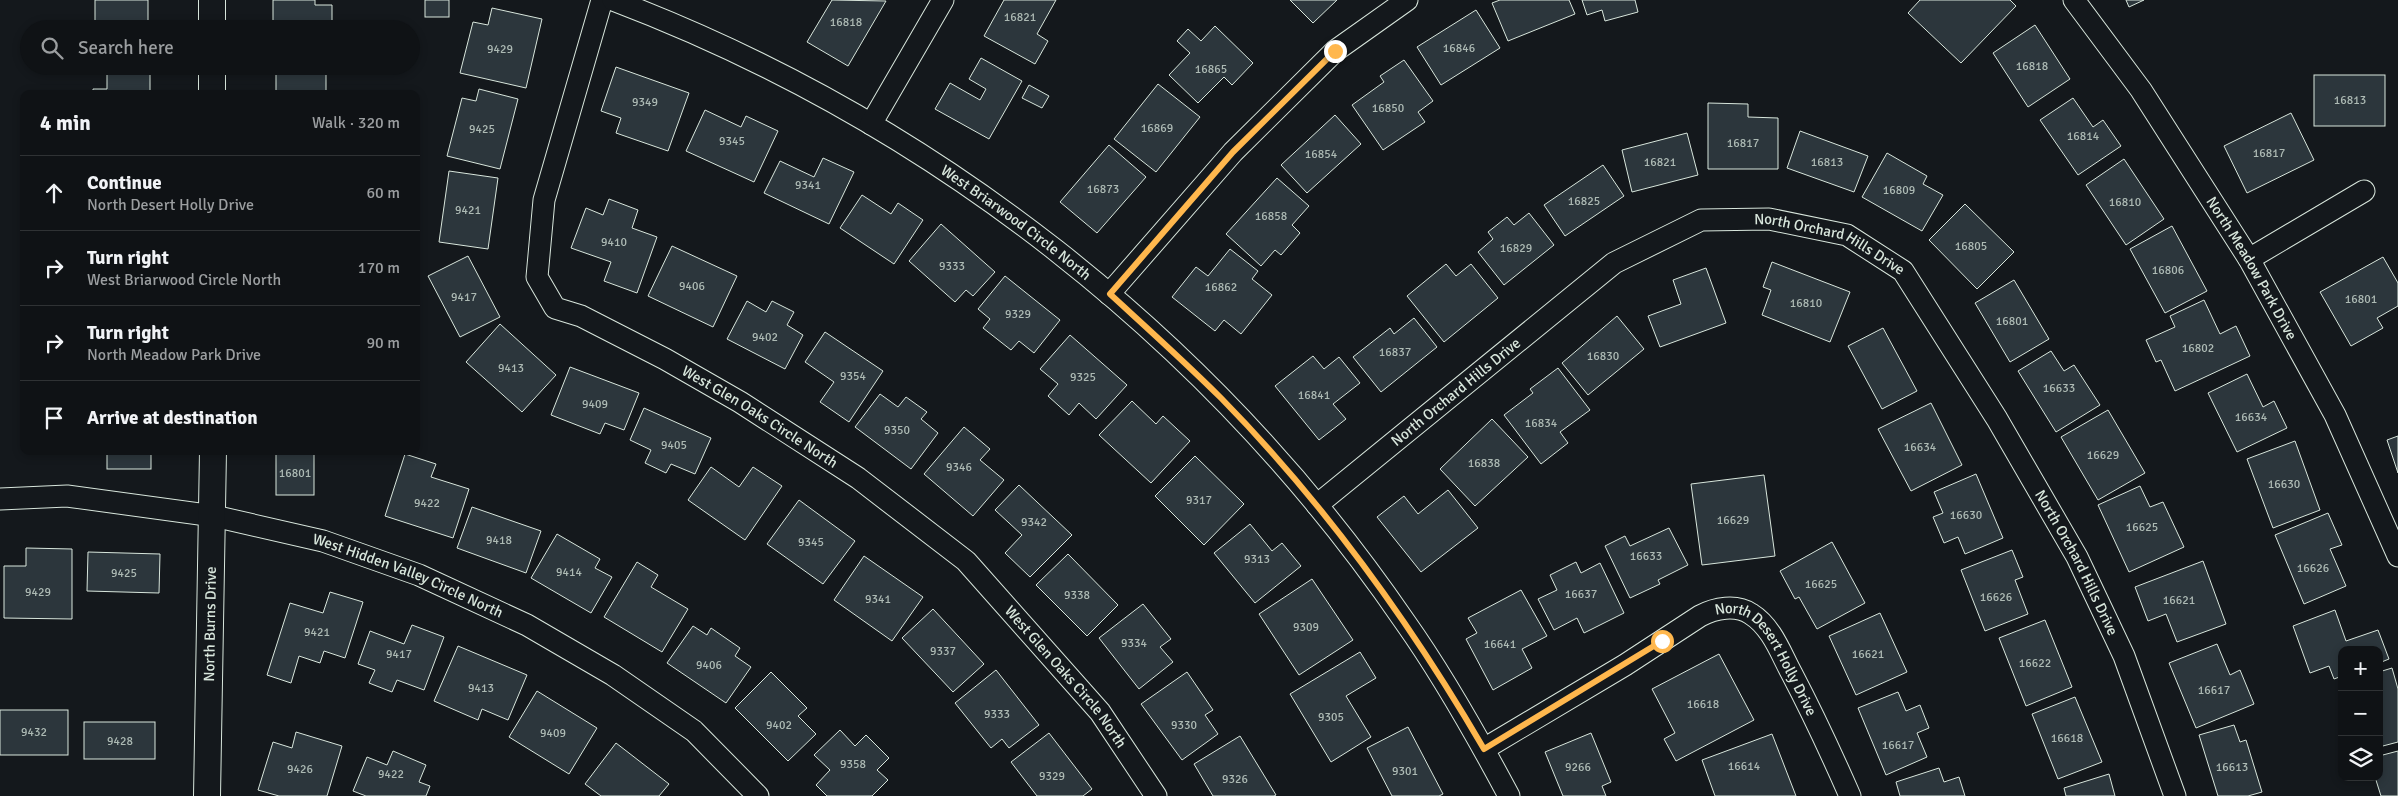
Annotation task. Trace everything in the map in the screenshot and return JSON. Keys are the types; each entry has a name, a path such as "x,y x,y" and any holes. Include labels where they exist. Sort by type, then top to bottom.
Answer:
{"street":[{"path":"212,0 212,20"},
{"name":"West Glen Oaks Circle North","path":"602,0 544,200 537,277 555,308 581,316 640,346 740,402 858,478 966,561 1100,712 1156,796"},
{"name":"West Briarwood Circle North","path":"613,0 671,22 748,57 814,91 871,124 994,202 1051,245 1110,294 1220,398 1316,505 1405,621 1446,684 1509,796"},
{"path":"871,124 944,0"},
{"path":"1110,294 1233,152 1267,118 1335,51 1407,0"},
{"name":"North Meadow Park Drive","path":"2074,0 2141,90 2249,259 2335,415 2394,535 2398,556"},
{"path":"212,75 212,90"},
{"path":"2249,259 2364,191"},
{"name":"North Orchard Hills Drive","path":"1316,505 1614,262 1701,220 1769,219 1847,235 1903,271 1997,419 2077,557 2124,656 2175,796"},
{"name":"North Burns Drive","path":"207,796 214,516 213,455"},
{"name":"West Hidden Valley Circle North","path":"0,499 67,496 214,516 323,541 419,575 527,625 612,675 694,731 758,796"},
{"name":"North Desert Holly Drive","path":"1484,749 1625,665 1700,616 1716,610 1737,609 1750,613 1770,632 1818,725 1850,796"}],"building":[{"path":"95,0 148,0 148,20 95,20"},
{"path":"273,0 315,0 315,5 332,5 332,20 273,20"},
{"path":"425,0 449,0 449,17 425,17"},
{"path":"832,0 886,1 848,66 807,42"},
{"path":"1004,0 1056,0 1037,34 1048,41 1035,64 984,36"},
{"path":"1290,0 1337,0 1313,23"},
{"path":"1500,0 1569,0 1575,14 1508,41 1492,3"},
{"path":"1582,0 1635,0 1638,12 1605,21 1602,10 1587,15"},
{"path":"1920,0 2010,0 2016,6 1961,63 1908,13"},
{"path":"2126,0 2144,0 2129,7"},
{"path":"492,8 542,19 526,88 460,73 473,22 488,25"},
{"path":"1476,10 1500,48 1441,85 1417,47"},
{"path":"2035,25 2070,79 2028,107 1993,53"},
{"path":"1215,26 1253,63 1232,85 1224,77 1198,103 1169,75 1190,53 1177,41 1188,29 1201,41"},
{"path":"981,58 1022,81 989,139 935,109 950,83 980,100 986,89 969,79"},
{"path":"1404,60 1433,101 1418,112 1425,122 1383,150 1352,105 1384,82 1380,76"},
{"path":"616,67 689,93 668,151 616,133 621,118 601,111"},
{"path":"107,75 150,75 150,90 93,90 107,89"},
{"path":"276,75 326,75 326,90 276,90"},
{"path":"2314,75 2385,75 2385,126 2314,126"},
{"path":"1158,84 1200,117 1156,172 1114,139"},
{"path":"1029,85 1049,96 1042,108 1022,98"},
{"path":"479,89 518,99 500,169 447,156 462,98 476,101"},
{"path":"2073,98 2093,127 2103,120 2121,146 2078,175 2040,120"},
{"path":"1708,103 1748,104 1748,117 1778,118 1778,169 1708,169"},
{"path":"705,110 741,127 746,116 778,131 754,182 686,151"},
{"path":"2291,113 2314,160 2247,193 2224,146"},
{"path":"1335,115 1361,144 1307,193 1281,165"},
{"path":"1800,131 1868,156 1854,192 1787,168"},
{"path":"1687,133 1698,175 1632,192 1622,150"},
{"path":"1109,145 1146,177 1097,233 1060,202"},
{"path":"1887,153 1927,176 1923,184 1943,195 1922,231 1862,197"},
{"path":"823,158 854,172 829,224 764,193 780,161 814,177"},
{"path":"2124,159 2164,219 2126,245 2086,185"},
{"path":"1603,165 1624,196 1565,236 1544,205"},
{"path":"449,171 498,178 488,249 439,242"},
{"path":"1277,178 1309,206 1292,225 1300,233 1281,255 1275,250 1261,266 1226,234"},
{"path":"862,195 891,214 898,203 923,220 894,264 840,228"},
{"path":"609,199 638,210 632,228 657,237 637,293 604,281 611,262 571,248 586,208 603,215"},
{"path":"1965,204 2014,252 1977,289 1929,240"},
{"path":"1529,213 1554,245 1504,285 1478,252 1493,239 1488,232 1507,217 1514,225"},
{"path":"941,224 995,272 973,296 966,290 955,302 909,261"},
{"path":"2172,226 2207,291 2165,313 2130,249"},
{"path":"672,246 737,276 713,327 648,296"},
{"path":"1230,249 1258,271 1252,279 1272,295 1241,334 1224,320 1215,331 1172,297 1196,267 1208,276"},
{"path":"468,256 500,317 460,337 428,276"},
{"path":"2383,257 2398,283 2398,306 2377,318 2383,328 2351,346 2320,292"},
{"path":"1772,262 1850,292 1830,342 1762,315 1771,290 1763,287"},
{"path":"1446,264 1456,276 1471,264 1498,298 1444,342 1407,296"},
{"path":"1706,268 1726,323 1660,347 1648,316 1681,304 1673,280"},
{"path":"1005,276 1060,320 1034,353 1019,341 1011,350 983,328 990,319 978,309"},
{"path":"2014,280 2049,339 2010,362 1975,303"},
{"path":"2204,300 2220,334 2236,326 2250,356 2175,391 2161,360 2156,362 2146,340 2175,327 2170,316"},
{"path":"747,301 766,312 772,301 794,312 787,325 803,335 785,369 727,339"},
{"path":"1617,316 1644,349 1588,395 1562,363"},
{"path":"1414,318 1437,347 1381,392 1353,357 1390,328 1394,334"},
{"path":"500,324 556,375 522,412 466,362"},
{"path":"1883,328 1917,391 1882,409 1848,346"},
{"path":"825,332 883,371 849,422 820,402 834,382 805,362"},
{"path":"1070,335 1127,385 1096,419 1079,403 1069,415 1048,396 1058,384 1040,369"},
{"path":"2051,351 2064,371 2074,365 2100,405 2056,432 2018,371"},
{"path":"1313,356 1324,369 1339,357 1360,383 1333,404 1346,419 1319,440 1275,386"},
{"path":"570,367 639,393 624,430 605,423 600,434 551,415"},
{"path":"1558,368 1590,410 1560,432 1568,443 1541,464 1504,415 1533,393 1530,389"},
{"path":"2247,374 2263,407 2274,401 2287,428 2237,452 2208,393"},
{"path":"880,394 898,407 906,397 927,412 921,419 938,433 911,469 855,427"},
{"path":"1132,401 1156,424 1163,416 1190,441 1151,483 1099,435"},
{"path":"1931,403 1962,465 1911,491 1878,429"},
{"path":"644,408 711,438 695,474 671,464 666,473 645,463 651,450 630,440"},
{"path":"2108,410 2145,473 2098,500 2061,437"},
{"path":"1492,419 1528,457 1475,506 1440,469"},
{"path":"964,427 990,449 980,460 1004,480 973,516 924,474"},
{"path":"2398,436 2398,473 2387,440"},
{"path":"2295,441 2320,510 2273,528 2247,459"},
{"path":"107,455 151,455 151,469 107,469"},
{"path":"276,455 314,455 314,495 276,495"},
{"path":"405,455 436,464 431,477 469,489 453,538 385,516"},
{"path":"1195,456 1244,504 1204,545 1155,496"},
{"path":"711,467 739,487 753,467 782,486 745,540 688,500"},
{"path":"1976,474 2003,538 1965,554 1958,537 1944,543 1933,517 1943,513 1934,492"},
{"path":"1764,475 1775,556 1702,565 1691,484"},
{"path":"1019,485 1072,535 1030,577 1005,553 1022,535 995,510"},
{"path":"2140,486 2150,507 2163,502 2184,547 2129,572 2098,505"},
{"path":"1448,490 1478,528 1421,572 1377,517 1404,496 1418,514"},
{"path":"799,500 855,541 823,584 767,544"},
{"path":"472,507 541,531 526,573 457,548"},
{"path":"2328,513 2342,545 2330,549 2346,586 2304,604 2275,535"},
{"path":"1250,524 1272,551 1282,543 1301,566 1255,603 1214,553"},
{"path":"1669,528 1688,565 1658,580 1660,584 1630,598 1605,546 1625,536 1630,546"},
{"path":"557,534 600,559 595,568 612,577 591,613 531,578"},
{"path":"1832,542 1865,603 1817,629 1799,597 1795,599 1780,571"},
{"path":"26,548 72,549 72,619 4,618 4,566 26,566"},
{"path":"2012,550 2023,577 2015,580 2028,614 1985,631 1961,570"},
{"path":"88,552 160,554 159,593 87,591"},
{"path":"1068,554 1118,605 1087,636 1036,585"},
{"path":"864,556 923,597 892,641 834,600"},
{"path":"2203,561 2226,624 2177,642 2166,614 2148,621 2135,587"},
{"path":"637,562 658,575 651,587 688,609 662,652 604,617"},
{"path":"1576,562 1581,573 1600,563 1624,613 1584,633 1577,618 1554,630 1538,599 1557,590 1550,575"},
{"path":"1312,579 1353,640 1299,675 1259,614"},
{"path":"1521,590 1547,636 1522,649 1532,668 1493,690 1466,639 1477,633 1468,618"},
{"path":"330,592 363,602 345,658 324,651 320,663 299,656 291,683 267,675 290,603 323,613"},
{"path":"1143,604 1171,639 1160,647 1173,662 1139,689 1099,638"},
{"path":"933,609 984,664 953,692 902,638"},
{"path":"2335,610 2346,641 2378,630 2389,659 2383,661 2383,646 2338,646 2338,678 2334,679 2329,666 2310,673 2293,626"},
{"path":"1880,613 1907,672 1856,695 1829,636"},
{"path":"2045,620 2072,687 2026,706 1999,638"},
{"path":"412,625 444,637 424,690 397,680 392,692 369,683 375,670 358,664 370,631 404,644"},
{"path":"693,626 707,635 711,628 740,648 735,656 751,667 726,703 667,663"},
{"path":"2217,644 2230,675 2240,670 2254,704 2196,728 2169,663"},
{"path":"458,646 527,675 508,720 482,709 478,720 434,701"},
{"path":"1360,652 1376,678 1346,696 1371,737 1331,762 1290,694"},
{"path":"1719,654 1754,720 1676,761 1664,739 1675,733 1652,689"},
{"path":"2392,668 2398,689 2398,742 2383,746 2383,691 2383,671"},
{"path":"996,670 1039,725 1009,748 1002,739 991,748 955,703"},
{"path":"771,672 807,708 798,716 816,734 788,761 735,708"},
{"path":"1187,672 1213,710 1205,715 1218,734 1182,760 1141,704"},
{"path":"537,691 597,728 569,774 509,737"},
{"path":"1898,692 1906,711 1920,705 1929,728 1917,733 1927,757 1886,775 1858,708"},
{"path":"2075,697 2102,762 2058,779 2032,714"},
{"path":"0,710 68,710 68,755 0,755"},
{"path":"84,722 155,722 155,759 84,759"},
{"path":"2234,725 2240,742 2246,740 2262,792 2248,796 2218,796 2199,735"},
{"path":"1408,727 1443,794 1439,796 1392,796 1367,748"},
{"path":"840,730 855,746 866,735 889,758 877,770 888,780 872,796 827,796 816,785 830,770 814,755"},
{"path":"296,732 342,746 327,796 279,796 258,790 273,742 292,748"},
{"path":"1049,733 1092,789 1083,796 1037,796 1011,762"},
{"path":"1591,733 1611,782 1602,786 1606,796 1563,796 1545,752"},
{"path":"1772,734 1796,796 1715,796 1702,760"},
{"path":"1240,736 1276,795 1213,796 1194,764"},
{"path":"616,743 669,784 659,796 601,796 585,784"},
{"path":"393,751 426,765 419,782 430,786 426,796 366,796 353,791 367,757 387,765"},
{"path":"2398,751 2398,796 2381,796 2376,781 2383,781 2383,755"},
{"path":"1939,768 1944,782 1959,777 1965,796 1900,796 1896,782"},
{"path":"2109,774 2115,796 2066,796 2064,788"}],"route":[{"path":"1335,51 1233,152 1110,294 1162,341 1220,398 1274,455 1316,505 1360,559 1405,621 1446,684 1484,749 1662,641"}]}
